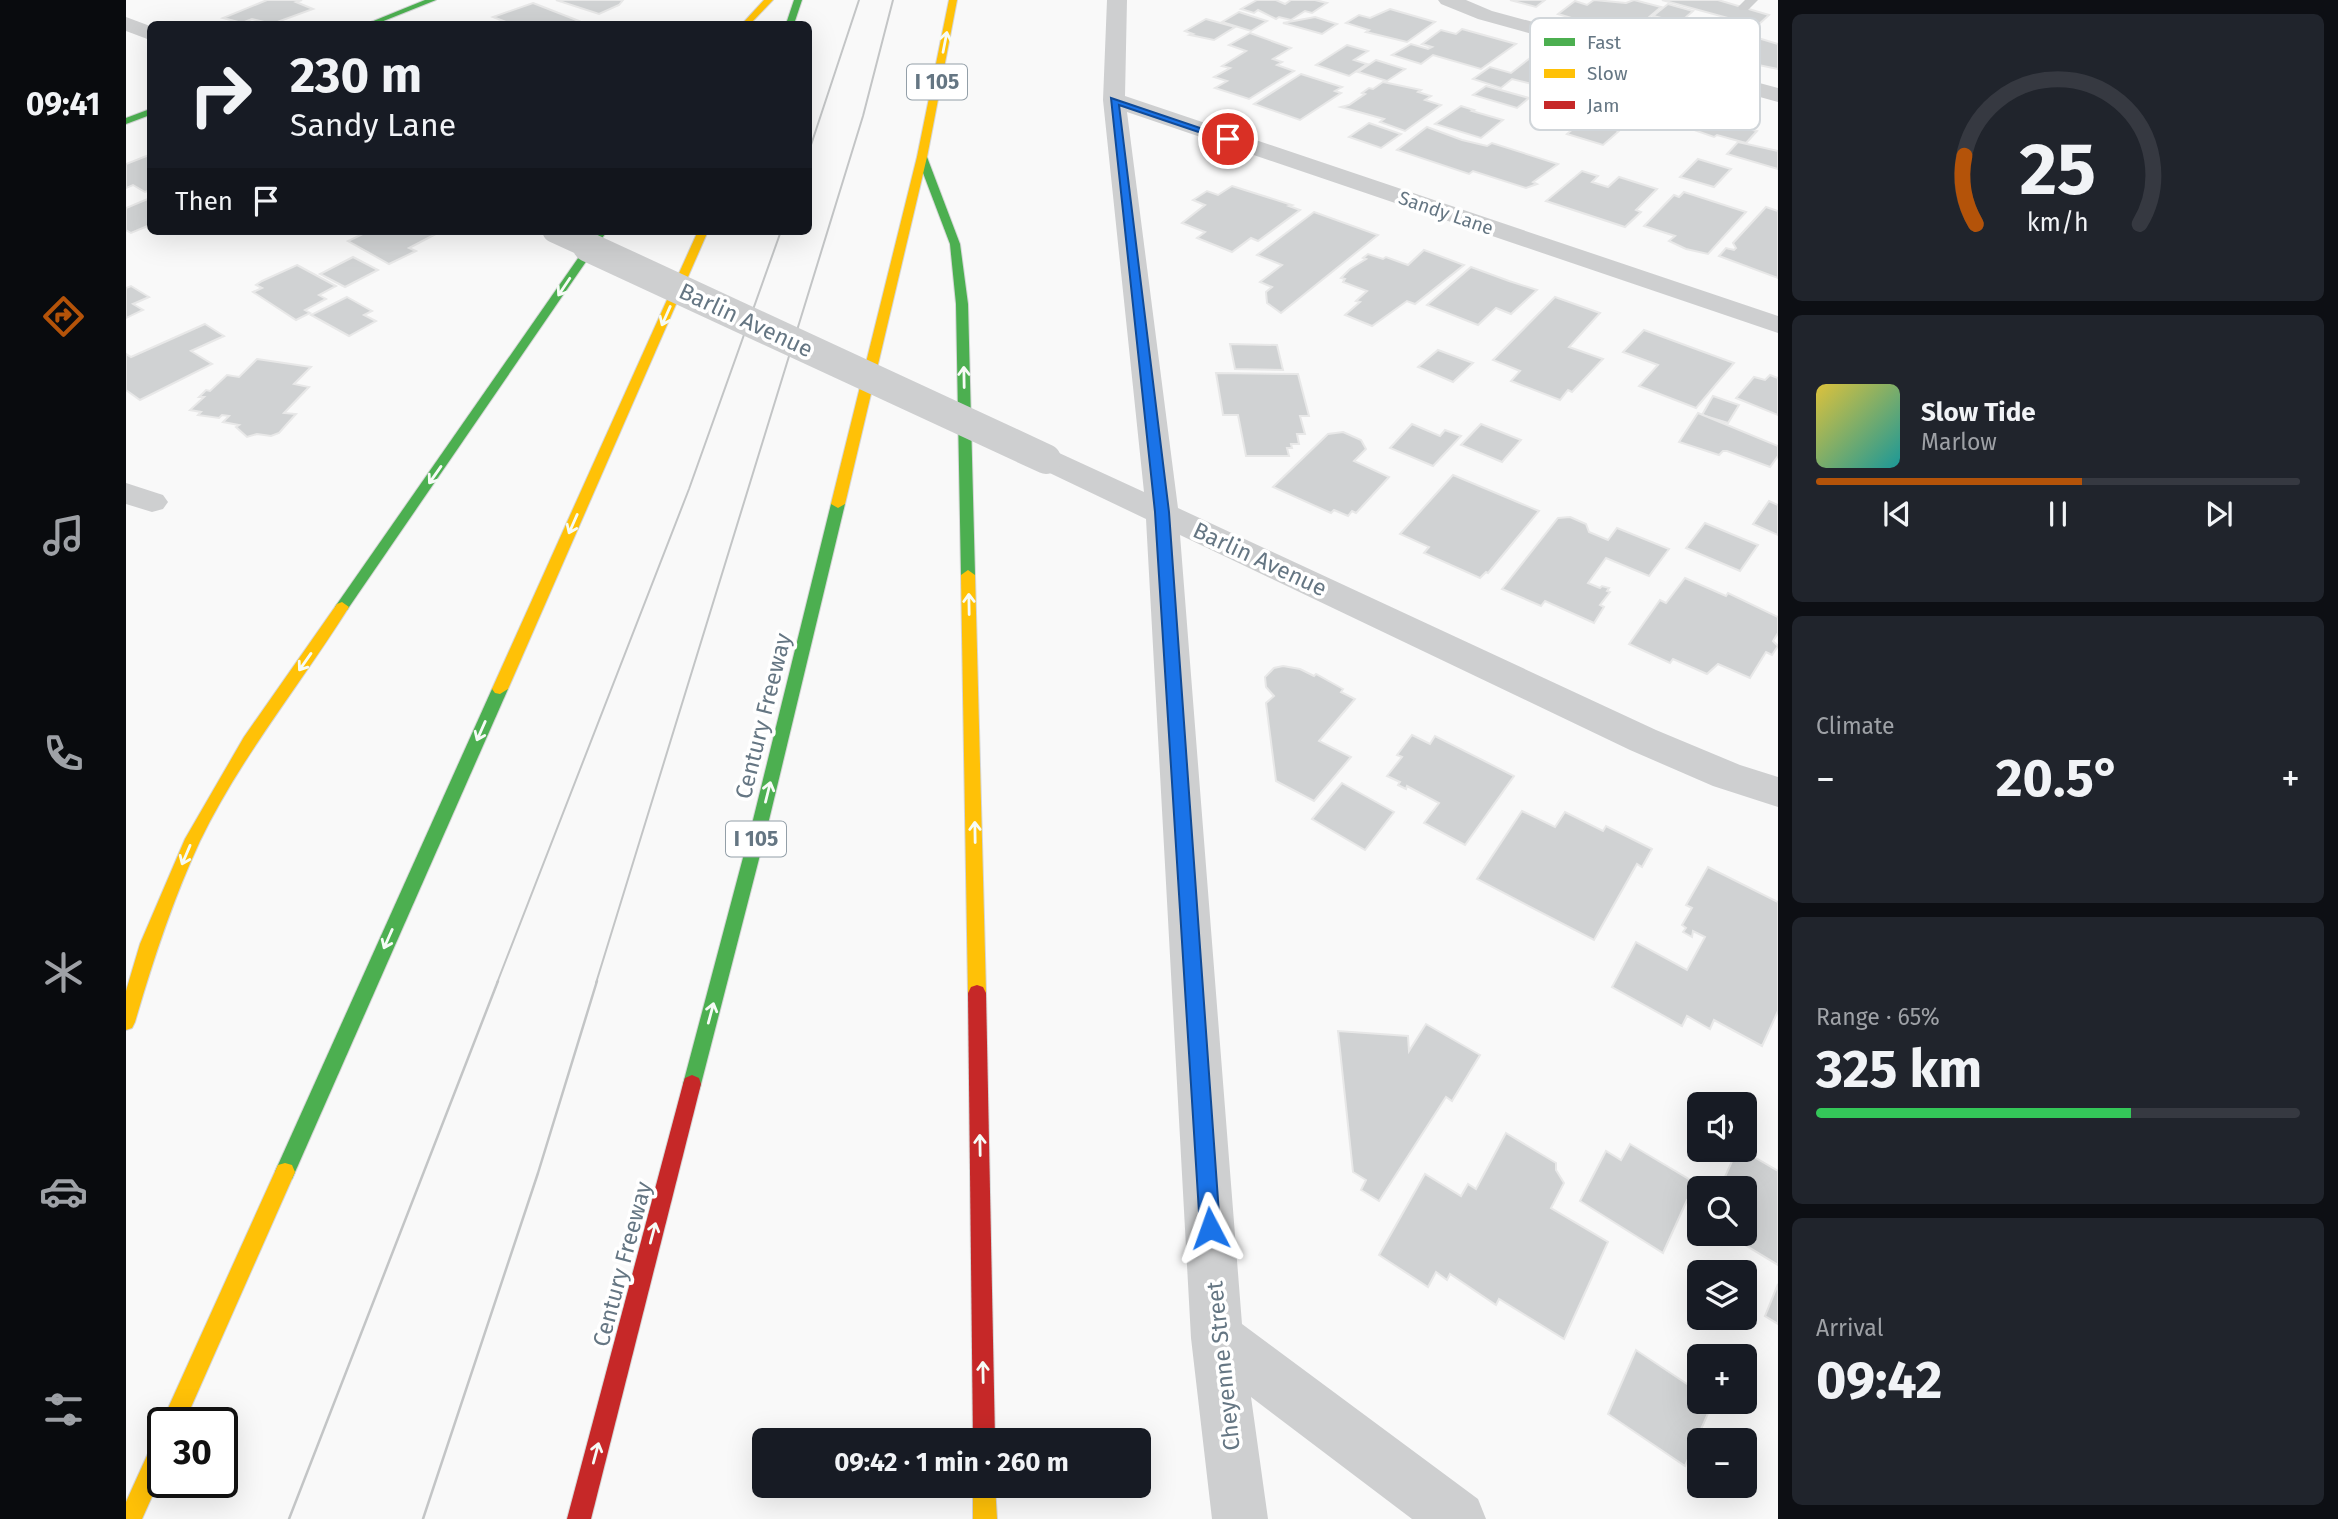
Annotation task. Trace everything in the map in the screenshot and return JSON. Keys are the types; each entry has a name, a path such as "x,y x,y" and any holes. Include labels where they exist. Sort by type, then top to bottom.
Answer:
{"main road":[{"path":"378,21 432,0"},
{"path":"749,21 769,0"},
{"path":"791,21 799,0"},
{"name":"Century Freeway","path":"579,1519 761,820 922,157 953,0"},
{"path":"126,121 147,113"},
{"path":"922,157 955,244 962,304 976,900 984,1428"},
{"path":"126,1022 149,944 193,839 250,741 599,235"},
{"path":"180,1407 701,235"},
{"path":"130,1519 147,1481"},
{"path":"984,1498 985,1519"}],"street":[{"name":"Cheyenne Street","path":"1117,0 1114,100 1162,512 1217,1338 1240,1519"},
{"path":"1448,0 1485,15 1530,27"},
{"path":"126,23 147,33"},
{"path":"1760,90 1778,95"},
{"name":"Sandy Lane","path":"1114,100 1778,325"},
{"name":"Barlin Avenue","path":"563,235 1162,512 1643,740 1727,776 1778,792"},
{"path":"1217,1338 1458,1519"}],"building":[{"path":"267,0 302,0 296,2 313,9 280,21 234,21 223,18"},
{"path":"556,0 623,0 619,5 599,14"},
{"path":"1257,0 1276,0 1285,4 1291,0 1327,3 1312,13 1305,11 1291,20 1279,17 1276,19 1258,10 1254,13 1241,9"},
{"path":"1510,0 1545,0 1536,7"},
{"path":"1594,0 1626,3 1634,0 1661,7 1648,18 1571,18 1558,14 1575,1 1587,5"},
{"path":"1662,0 1718,0 1769,15 1760,23 1760,18 1728,18"},
{"path":"533,3 579,21 503,21 493,17"},
{"path":"1668,4 1693,11 1685,18 1653,16"},
{"path":"1390,9 1435,22 1407,42 1366,32 1369,30 1346,23 1359,15 1370,18"},
{"path":"1239,12 1267,21 1251,31 1222,22"},
{"path":"1315,17 1337,24 1322,34 1283,23"},
{"path":"1206,19 1235,27 1214,40 1190,35 1193,34 1185,31"},
{"path":"1462,29 1516,44 1481,69 1433,55 1421,64 1392,55 1411,44 1428,49 1432,47 1422,44 1441,30 1456,34"},
{"path":"1250,33 1291,48 1273,59 1282,62 1277,65 1294,71 1249,99 1215,88 1227,81 1214,77 1230,68 1222,66 1246,51 1229,45"},
{"path":"1760,39 1778,44 1778,69 1760,65"},
{"path":"1347,45 1368,51 1354,60 1367,64 1349,76 1316,65"},
{"path":"1530,58 1530,84 1512,79 1501,88 1473,79 1490,67 1511,73"},
{"path":"1376,60 1405,69 1387,81 1358,72"},
{"path":"1301,74 1342,87 1335,91 1341,93 1300,120 1254,104"},
{"path":"1383,82 1421,90 1418,92 1431,96 1425,100 1441,105 1405,131 1380,122 1384,119 1341,107 1349,105 1369,88 1373,89"},
{"path":"1486,86 1529,98 1517,108 1473,95"},
{"path":"1461,106 1503,120 1481,138 1435,124"},
{"path":"1369,123 1401,134 1381,148 1349,137"},
{"path":"1427,127 1462,140 1487,146 1492,143 1558,164 1533,182 1537,184 1526,188 1473,171 1469,174 1397,150"},
{"path":"1572,130 1619,131 1603,145 1567,134"},
{"path":"1694,130 1757,131 1746,143 1717,135 1714,137"},
{"path":"1738,142 1778,151 1778,169 1727,154"},
{"path":"147,156 147,191 133,185 126,188 126,164"},
{"path":"1698,159 1731,169 1714,187 1680,177"},
{"path":"1582,171 1598,176 1592,182 1608,187 1619,177 1657,189 1636,210 1641,212 1625,227 1546,201"},
{"path":"1232,186 1300,210 1258,241 1251,238 1232,252 1197,238 1205,232 1182,223 1205,205 1193,200 1207,191 1218,195"},
{"path":"1684,192 1746,212 1708,254 1686,249 1669,241 1675,236 1644,226 1674,195 1679,197"},
{"path":"147,199 147,226 131,233 126,230 126,208"},
{"path":"1766,207 1778,211 1778,278 1719,256 1726,248 1736,248 1733,243"},
{"path":"1314,212 1378,235 1281,313 1267,303 1266,292 1272,287 1260,282 1282,265 1257,255"},
{"path":"361,235 434,235 409,248 416,251 389,264 348,241"},
{"path":"1424,250 1464,265 1415,304 1407,301 1372,326 1345,315 1360,302 1356,301 1367,291 1343,282 1345,279 1341,278 1366,259 1363,258 1368,254 1408,265"},
{"path":"353,257 378,270 345,287 320,274"},
{"path":"297,265 336,286 319,295 326,299 305,310 310,313 296,320 253,292 262,288 256,285 262,281"},
{"path":"1471,267 1537,290 1511,314 1496,308 1478,325 1427,305"},
{"path":"131,286 149,297 133,304 143,310 126,318 126,288"},
{"path":"347,297 372,311 364,315 376,321 349,336 311,315"},
{"path":"1555,297 1600,313 1569,347 1603,359 1572,392 1568,390 1560,400 1511,381 1520,371 1493,360"},
{"path":"205,324 224,336 191,351 212,364 140,400 126,390 126,354 131,357"},
{"path":"1644,330 1734,363 1696,408 1639,386 1658,365 1623,352"},
{"path":"1230,344 1277,345 1283,370 1235,369"},
{"path":"1438,350 1473,363 1453,382 1418,367"},
{"path":"257,359 311,367 294,384 309,387 284,413 296,414 279,433 247,437 236,427 239,425 223,422 229,416 222,415 219,418 198,415 201,412 190,410 204,397 199,397 206,390 210,391 227,375 239,377"},
{"path":"1216,373 1298,374 1309,416 1300,416 1305,434 1297,434 1299,444 1291,444 1292,448 1287,448 1289,456 1246,456 1238,415 1223,415"},
{"path":"1770,375 1778,378 1778,415 1736,398 1754,377 1765,380"},
{"path":"1713,396 1739,405 1728,423 1702,415"},
{"path":"1698,413 1778,446 1778,456 1770,467 1727,451 1719,455 1679,442"},
{"path":"1412,424 1440,436 1445,430 1461,436 1433,466 1390,448"},
{"path":"1481,424 1521,440 1502,462 1461,445"},
{"path":"1343,432 1361,440 1366,449 1354,461 1389,477 1356,513 1352,511 1348,516 1334,510 1331,513 1273,487 1328,434"},
{"path":"1453,475 1539,511 1488,573 1480,578 1424,553 1429,547 1400,534"},
{"path":"1769,501 1778,505 1778,535 1753,524"},
{"path":"1570,517 1586,524 1589,532 1608,540 1617,528 1669,549 1649,576 1606,558 1588,583 1609,588 1607,591 1610,592 1600,605 1604,607 1594,623 1545,601 1541,606 1502,589 1558,518"},
{"path":"1705,523 1758,545 1740,571 1686,548"},
{"path":"1685,578 1726,596 1728,593 1778,617 1778,633 1773,641 1778,646 1772,655 1766,652 1750,678 1718,664 1707,674 1673,659 1670,663 1629,644 1660,600 1666,603"},
{"path":"1283,666 1300,669 1314,676 1316,674 1355,699 1319,741 1351,757 1314,801 1276,781 1266,703 1274,696 1266,687 1265,677 1274,668"},
{"path":"1412,735 1430,744 1435,736 1514,776 1465,845 1424,823 1439,803 1407,786 1406,789 1398,785 1400,782 1387,776 1402,757 1397,755"},
{"path":"1342,783 1394,812 1365,850 1312,819"},
{"path":"1522,811 1555,827 1565,812 1603,831 1606,826 1652,849 1642,867 1637,864 1594,940 1477,879"},
{"path":"1708,867 1778,902 1778,1011 1762,1046 1714,1020 1710,1029 1687,1016 1682,1026 1612,987 1636,942 1687,970 1705,937 1693,931 1692,937 1683,932 1686,928 1682,925 1692,908 1686,905"},
{"path":"1426,1024 1480,1055 1452,1101 1446,1097 1379,1201 1361,1190 1366,1180 1353,1172 1338,1031 1408,1036 1409,1051"},
{"path":"1506,1133 1556,1163 1556,1170 1564,1183 1551,1208 1608,1242 1564,1339 1499,1299 1496,1305 1450,1274 1447,1280 1436,1272 1428,1287 1379,1255 1425,1174 1461,1196 1468,1184 1476,1189"},
{"path":"1630,1144 1687,1178 1687,1200 1663,1253 1580,1201 1606,1151 1621,1160"},
{"path":"1757,1159 1778,1171 1778,1265 1747,1246 1757,1246 1757,1176 1725,1176 1732,1162 1757,1162"},
{"path":"1778,1284 1778,1324 1765,1316"},
{"path":"1636,1350 1687,1384 1687,1414 1708,1414 1702,1428 1687,1428 1685,1466 1608,1414"}],"tram line":[{"path":"812,142 859,0"},
{"path":"596,983 863,116 893,0"},
{"path":"497,983 689,489 780,235"},
{"path":"289,1519 498,981"},
{"path":"423,1519 538,1173 597,981"}],"traffic: fast":[{"path":"378,21 432,0"},
{"path":"791,21 798,0"},
{"path":"126,121 147,113"},
{"path":"922,157 955,244 962,304 968,575"},
{"path":"342,607 599,235"},
{"path":"692,1084 761,820 838,504"},
{"path":"285,1172 500,689"}],"traffic: slow":[{"path":"749,21 769,0"},
{"path":"838,504 922,157 953,0"},
{"path":"500,689 701,235"},
{"path":"968,575 977,993"},
{"path":"126,1022 149,944 193,839 250,741 342,607"},
{"path":"180,1407 285,1172"},
{"path":"130,1519 147,1481"},
{"path":"984,1498 985,1519"}],"traffic: jam":[{"path":"977,993 984,1428"},
{"path":"579,1519 692,1084"}],"route":[{"path":"1210,1228 1162,512 1114,100 1228,139"}]}
